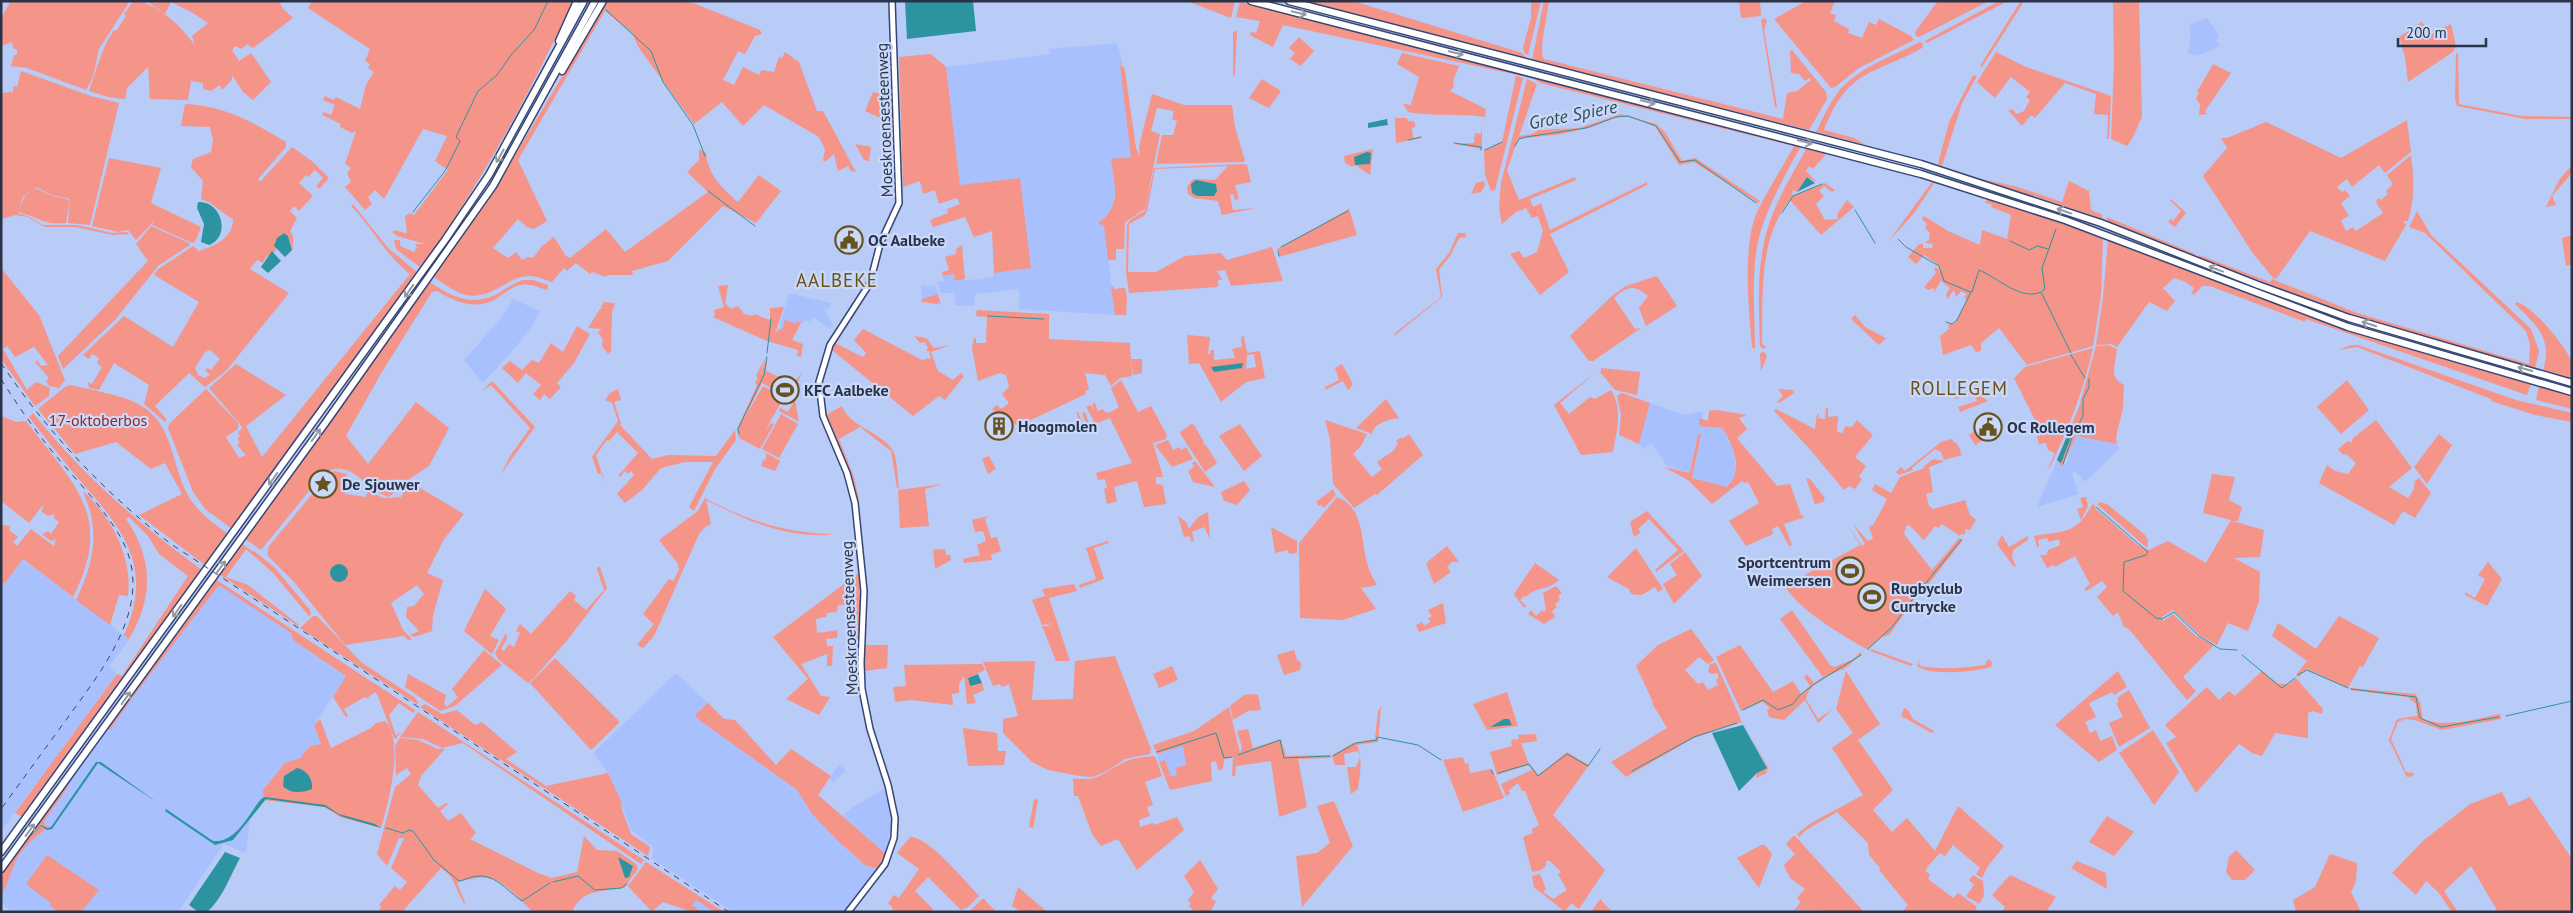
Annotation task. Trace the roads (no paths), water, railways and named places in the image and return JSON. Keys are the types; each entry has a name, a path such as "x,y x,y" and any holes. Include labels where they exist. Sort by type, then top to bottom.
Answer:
{"highway":[{"path":"524,114 578,1"},
{"path":"1,852 445,240 489,175 584,1"},
{"path":"1,869 425,285 494,186 595,1"},
{"path":"544,96 551,90 603,1"},
{"path":"1251,1 1921,174 2074,224 2348,327 2572,392"},
{"path":"1289,1 1823,137 1929,166 2093,220 2349,318 2572,382"}],"main road":[{"name":"Moeskroensesteenweg","path":"848,912 878,875 887,859 894,838 895,818 890,793 870,729 862,689 861,663 864,591 854,503 847,473 823,416 819,382 830,345 870,283 880,244 899,203 892,1"}],"waterway":[{"path":"413,212 445,171 460,141 456,137 478,91 497,75 511,55 534,30 548,1"},
{"path":"606,10 651,51 663,82 693,125 705,156"},
{"name":"Grote Spiere","path":"1515,146 1519,139 1526,137 1586,128 1616,117 1628,116 1656,126 1680,162 1695,160 1756,203"},
{"name":"Grote Spiere","path":"1408,140 1421,137"},
{"name":"Grote Spiere","path":"1485,150 1502,142"},
{"name":"Grote Spiere","path":"1454,143 1481,147 1481,150"},
{"name":"Grote Spiere","path":"1782,213 1793,196 1822,184"},
{"path":"708,191 755,226"},
{"name":"Grote Spiere","path":"1855,210 1875,243"},
{"name":"Grote Spiere","path":"1281,247 1348,211"},
{"path":"2042,291 2045,289 2042,268 2056,229"},
{"name":"Grote Spiere","path":"1898,239 1906,247 1939,266 1944,281 1968,291 1972,292 1979,270 2018,291 2033,294 2041,292 2071,353"},
{"path":"2010,241 2029,250 2037,246 2048,249"},
{"name":"Grote Spiere","path":"1278,252 1279,256"},
{"path":"1946,322 1952,324 1957,320 1971,292"},
{"path":"988,316 1044,319"},
{"path":"767,353 771,319"},
{"name":"Grote Spiere","path":"2071,355 2085,378"},
{"path":"739,434 738,429 764,375 767,357"},
{"name":"Grote Spiere","path":"2063,464 2073,435 2083,416 2083,399 2089,387 2089,379"},
{"name":"Grote Spiere","path":"2096,507 2148,552 2146,555 2124,562 2123,591 2156,618 2162,619 2174,612 2199,636 2220,649 2237,650"},
{"path":"1921,589 1961,540"},
{"path":"1868,649 1892,627 1918,592"},
{"path":"1743,710 1763,700 1778,710 1793,704 1800,695 1813,685 1861,655"},
{"name":"Grote Spiere","path":"2242,655 2282,688 2295,678"},
{"name":"Grote Spiere","path":"2298,675 2307,670 2348,688"},
{"name":"Grote Spiere","path":"2351,689 2416,697 2420,718 2441,727 2499,717"},
{"name":"Grote Spiere","path":"2506,716 2572,701"},
{"path":"1632,771 1694,737 1737,723"},
{"path":"1157,752 1216,733 1224,758 1232,757"},
{"path":"1333,756 1356,743 1377,740 1377,737 1418,745 1441,760"},
{"path":"1238,755 1280,740 1284,758 1330,756"},
{"path":"1498,773 1529,764 1538,776 1567,754 1588,766 1600,749"},
{"path":"1491,770 1493,774"},
{"path":"386,828 403,833 409,830 413,831 434,860 459,881 475,876 485,876 497,881 522,901 550,883"},
{"path":"553,882 578,876 595,890 621,888 627,884"}],"railway":[{"path":"1,363 38,414 79,461 123,504 171,544 729,912"},
{"path":"1,379 41,438 96,503 118,533 129,558 133,583 130,608 122,632 110,655 96,678 1,809"}],"place":[{"name":"OC Aalbeke","path":"849,240"},
{"name":"KFC Aalbeke","path":"785,390"},
{"name":"Hoogmolen","path":"999,426"},
{"name":"OC Rollegem","path":"1988,427"},
{"name":"De Sjouwer","path":"323,484"},
{"name":"Sportcentrum Weimeersen","path":"1850,571"},
{"name":"Rugbyclub Curtrycke","path":"1872,597"}],"district":[{"name":"AALBEKE","path":"837,280"},
{"name":"ROLLEGEM","path":"1959,388"}],"park label":[{"name":"17-oktoberbos","path":"98,420"}]}
